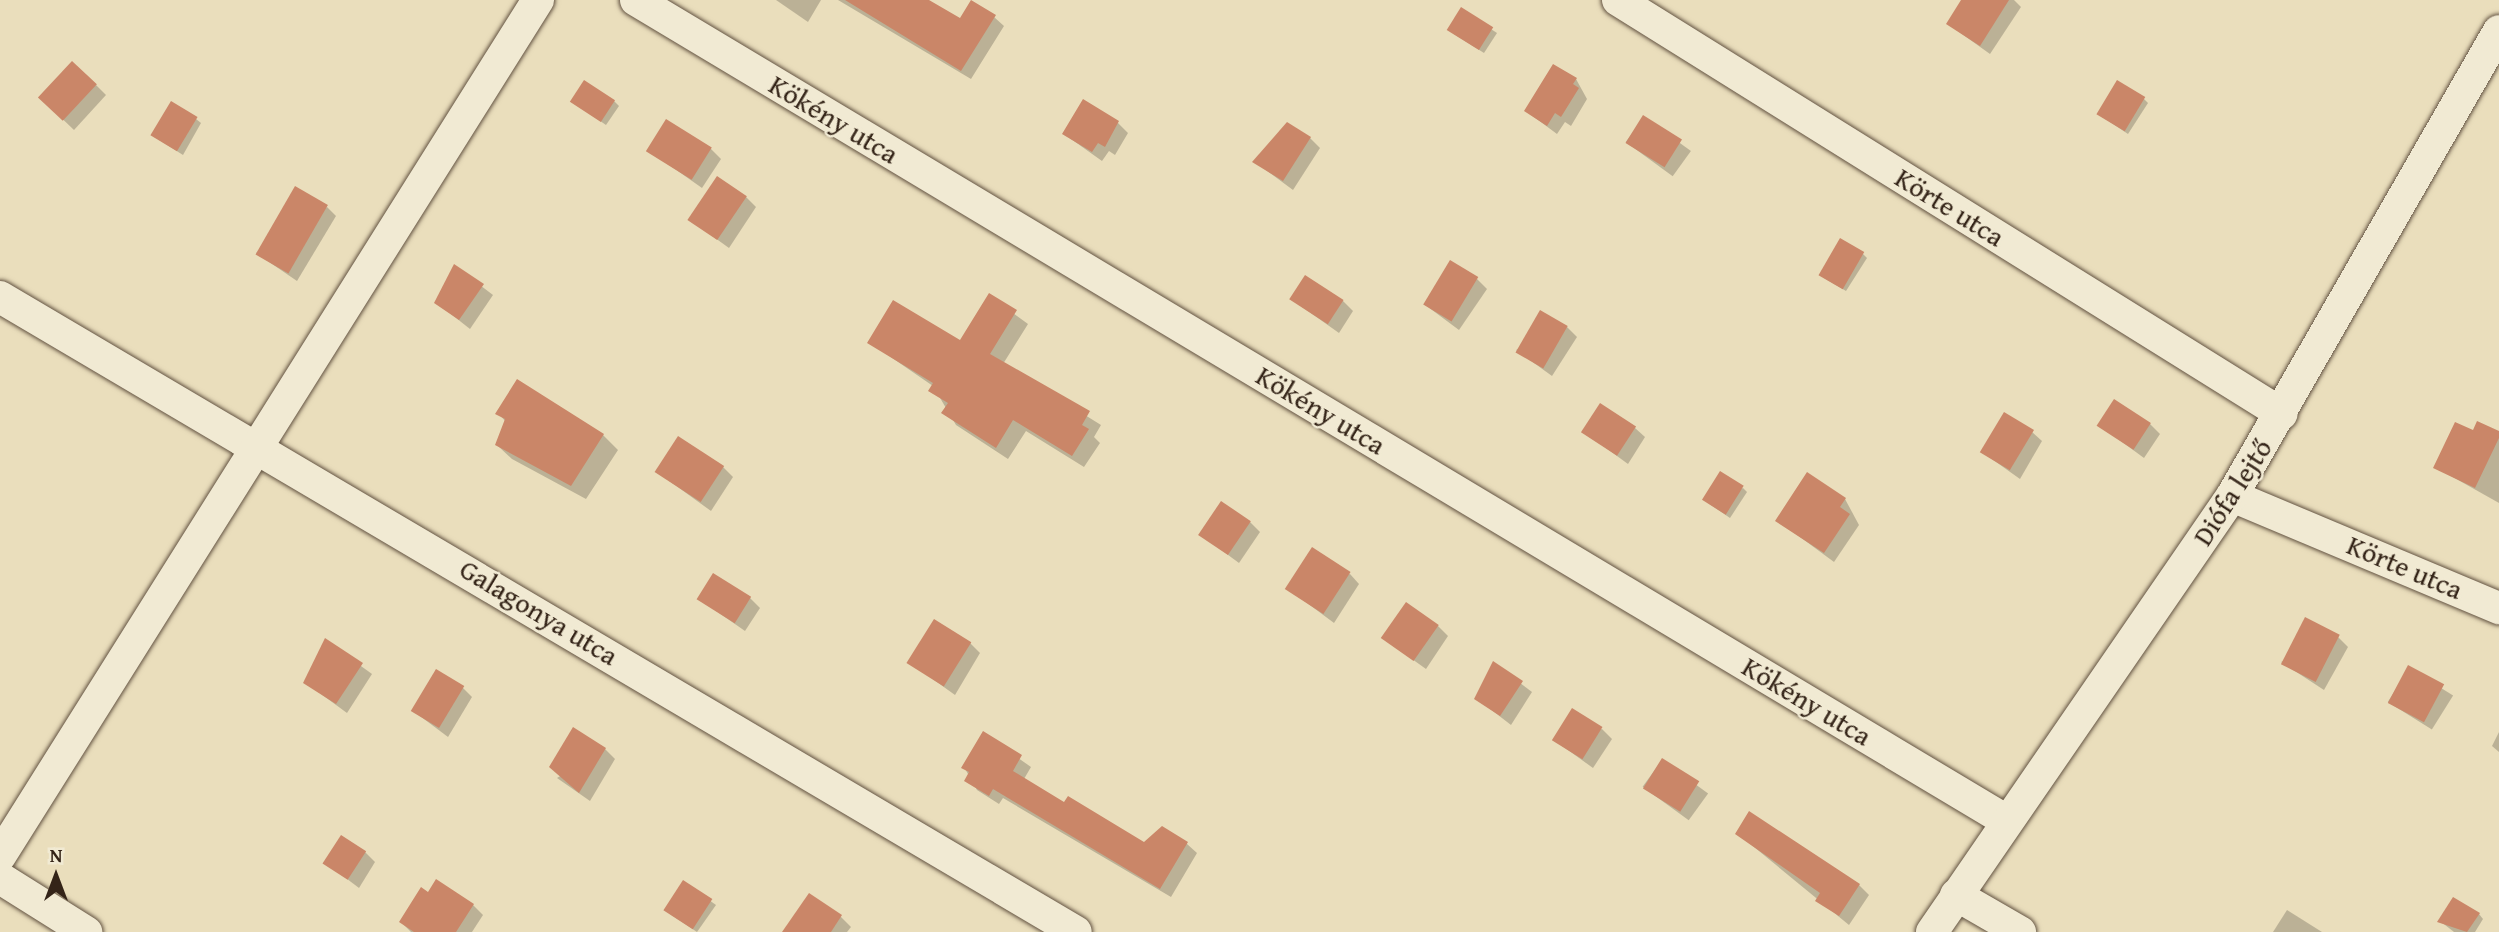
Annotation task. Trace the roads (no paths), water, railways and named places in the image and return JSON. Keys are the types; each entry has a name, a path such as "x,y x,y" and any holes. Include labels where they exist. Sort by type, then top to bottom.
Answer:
{"street":[{"path":"0,856 255,443 538,0"},
{"name":"Kökény utca","path":"636,0 2005,820"},
{"name":"Körte utca","path":"1618,0 2282,414"},
{"name":"Diófa lejtő","path":"1932,932 2005,820 2232,496 2282,414 2499,31"},
{"name":"Galagonya utca","path":"0,298 255,443 1076,932"},
{"name":"Körte utca","path":"2232,496 2499,608"},
{"path":"0,878 86,932"},
{"path":"1956,895 2020,932"}]}
